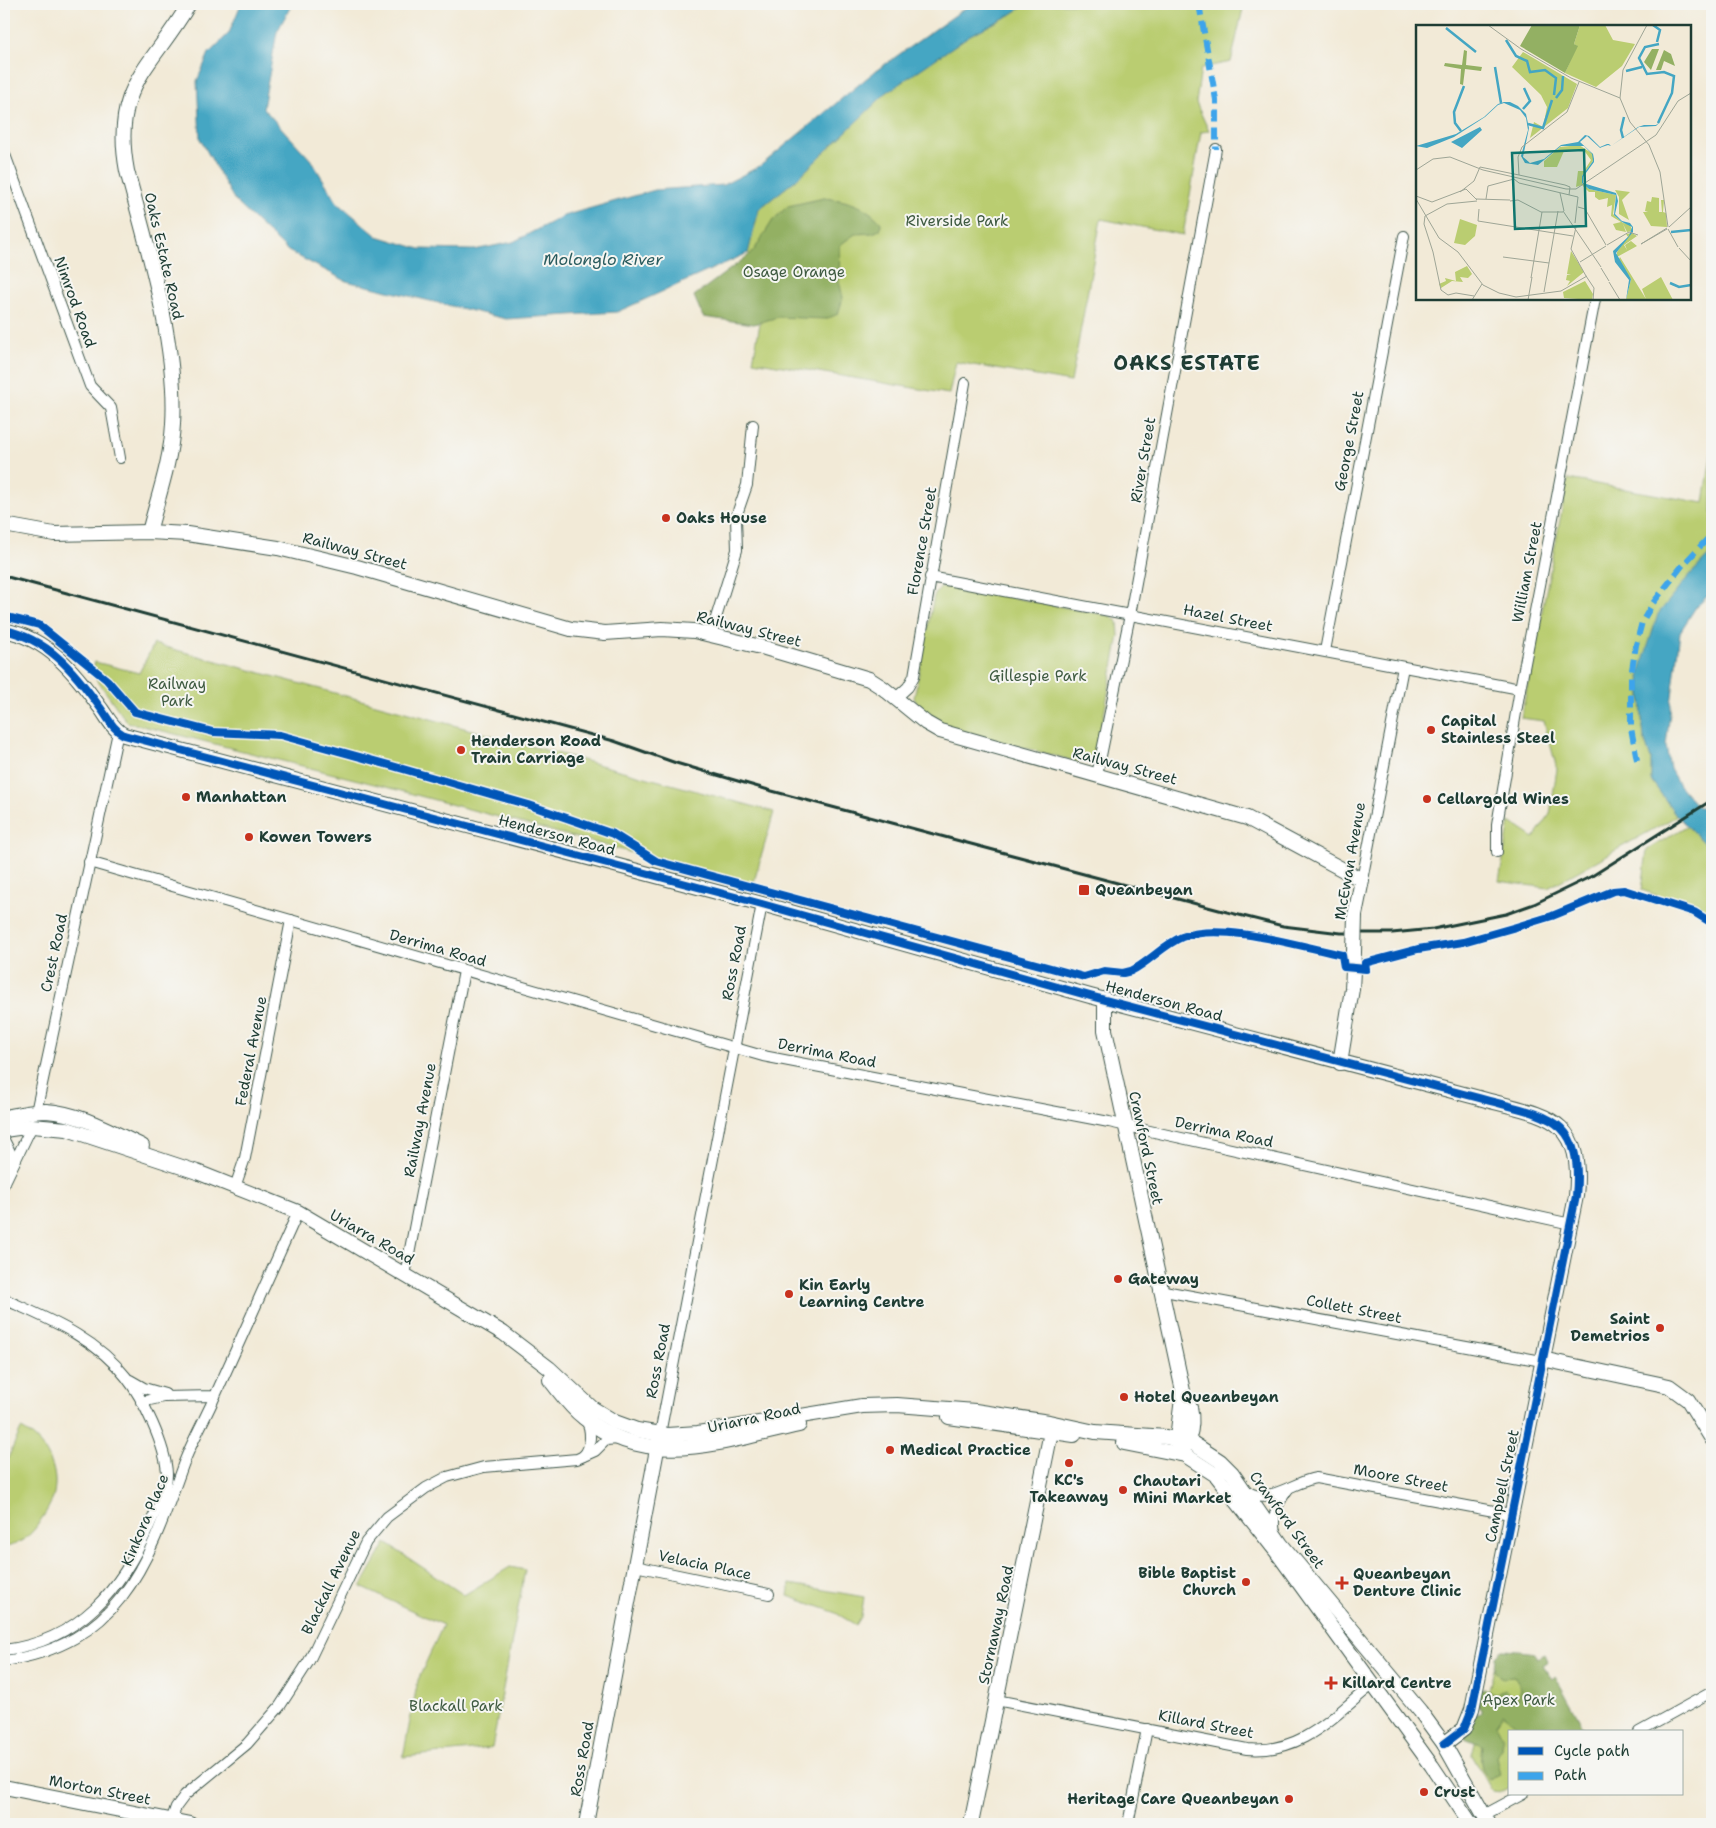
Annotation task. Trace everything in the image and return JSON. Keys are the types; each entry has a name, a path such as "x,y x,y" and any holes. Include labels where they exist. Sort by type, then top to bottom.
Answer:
{"street":[{"name":"Oaks Estate Road","path":"149,532 171,447 174,407 162,317 123,151 123,124 130,94 138,77 189,4"},
{"name":"River Street","path":"1097,776 1130,615 1216,149"},
{"name":"Nimrod Road","path":"4,152 90,386 111,408 120,458"},
{"name":"George Street","path":"1324,651 1404,236"},
{"name":"William Street","path":"1498,852 1497,825 1520,689 1595,300"},
{"name":"Florence Street","path":"896,698 908,687 914,676 964,383"},
{"path":"712,634 737,550 736,517 747,485 753,424"},
{"name":"Railway Street","path":"4,525 54,534 149,532 220,538 278,548 357,566 579,631 605,633 679,629 712,634 860,675 876,683 926,723 940,731 1247,818 1362,880"},
{"name":"Hazel Street","path":"930,577 1520,689"},
{"path":"4,630 31,638 53,653 87,690 118,732"},
{"name":"McEwan Avenue","path":"1340,1062 1352,989 1355,915 1403,667"},
{"name":"Crest Road","path":"6,1180 32,1126 36,1112 118,732"},
{"name":"Henderson Road","path":"118,732 1527,1111 1555,1122 1565,1131 1577,1154 1578,1180 1571,1224"},
{"name":"Derrima Road","path":"89,862 733,1049 1125,1125 1571,1224"},
{"name":"Ross Road","path":"586,1824 762,904"},
{"name":"Federal Avenue","path":"235,1187 246,1158 291,920"},
{"name":"Railway Avenue","path":"405,1275 464,971"},
{"name":"Crawford Street","path":"1105,999 1103,1008 1105,1030 1160,1290 1183,1391 1191,1409 1181,1444"},
{"name":"Uriarra Road","path":"4,1117 36,1112 58,1113 83,1120 197,1172 298,1212 490,1325 523,1347 598,1412 627,1427 660,1434 698,1433 848,1408 887,1405 952,1408 1042,1420 1095,1432 1181,1444"},
{"name":"Uriarra Road","path":"4,1130 32,1126 67,1130 197,1172"},
{"name":"Crest Road","path":"4,1140 10,1152 6,1180"},
{"name":"Kinkora Place","path":"4,1661 31,1656 65,1642 94,1623 119,1601 134,1582 149,1555 171,1503 184,1463 298,1212"},
{"name":"Campbell Street","path":"1444,1744 1460,1734 1468,1721 1571,1224"},
{"name":"Collett Street","path":"1160,1290 1542,1360 1669,1386 1688,1400 1712,1439"},
{"name":"Kinkora Place","path":"4,1298 76,1333 105,1354 127,1378 141,1402 161,1442 166,1469 166,1482 142,1543 127,1572 106,1598 82,1619 61,1632 31,1644 4,1650"},
{"name":"Uriarra Road","path":"523,1347 584,1418 602,1430 621,1439 657,1448 688,1448 838,1417 878,1413 930,1415 1031,1429 1050,1439"},
{"path":"127,1378 151,1391 178,1396"},
{"path":"141,1402 178,1396 215,1396"},
{"path":"583,1457 588,1451 590,1436 589,1426 584,1418"},
{"path":"1042,1420 1050,1439 1181,1444"},
{"name":"Blackall Avenue","path":"172,1821 176,1806 185,1795 247,1744 280,1706 309,1661 366,1542 388,1516 426,1488 460,1473 484,1468 566,1461 583,1457 595,1451 608,1439 621,1439"},
{"name":"Stornaway Road","path":"971,1824 1050,1439"},
{"name":"Crawford Street","path":"1181,1444 1220,1461 1242,1486 1281,1544 1420,1711 1444,1744 1483,1821"},
{"name":"Crawford Street","path":"1181,1444 1226,1487 1276,1551 1432,1766 1471,1824"},
{"name":"Kinkora Place","path":"166,1482 184,1463"},
{"name":"Moore Street","path":"1242,1486 1251,1493 1261,1496 1271,1495 1305,1479 1327,1479 1510,1514"},
{"path":"1281,1544 1275,1530 1274,1516 1278,1503 1289,1488"},
{"name":"Velacia Place","path":"635,1566 769,1594"},
{"name":"Killard Street","path":"996,1700 1265,1751 1297,1742 1310,1734 1388,1673"},
{"path":"1643,1730 1712,1692"},
{"path":"1128,1824 1147,1729"},
{"name":"Morton Street","path":"4,1787 190,1824"},
{"path":"1483,1821 1520,1796"}],"green space":[{"name":"Riverside Park","path":"1027,4 1244,4 1231,62 1201,68 1196,103 1209,131 1201,132 1183,235 1101,219 1071,382 956,362 949,394 753,361 769,275 748,253 759,209 798,178 886,93 970,35 1010,15"},
{"name":"Osage Orange","path":"824,198 840,200 862,208 881,223 880,230 872,233 855,234 840,245 839,281 843,298 838,314 826,319 778,317 754,324 703,317 694,296 753,252 773,220 788,206"},
{"path":"1712,449 1712,552 1688,577 1640,671 1644,738 1651,759 1651,780 1677,816 1548,888 1499,881 1510,822 1534,838 1550,814 1557,769 1544,721 1521,718 1568,479 1704,503"},
{"name":"Gillespie Park","path":"950,586 1111,616 1118,622 1119,636 1097,751 1091,757 1078,762 950,728 934,719 917,704 914,698 934,596 940,588"},
{"name":"Railway Park","path":"154,644 774,812 753,885 390,788 127,722 92,673 95,662 139,673"},
{"path":"1688,825 1712,851 1712,916 1642,890 1647,850"},
{"path":"21,1429 30,1434 44,1448 53,1467 55,1487 49,1507 34,1530 20,1542 4,1547 4,1467"},
{"name":"Blackall Park","path":"386,1543 464,1595 510,1567 525,1570 492,1748 403,1757 418,1680 443,1625 361,1587"},
{"path":"790,1584 864,1597 861,1617 856,1625 834,1612 788,1596"},
{"name":"Apex Park","path":"1502,1650 1535,1653 1538,1658 1545,1654 1548,1661 1542,1665 1552,1679 1555,1676 1585,1730 1520,1730 1521,1728 1503,1714 1496,1724 1503,1737 1502,1749 1496,1755 1500,1774 1489,1779 1483,1771 1481,1764 1482,1745 1465,1738 1461,1729 1476,1714 1481,1713 1481,1709 1478,1707 1478,1690 1485,1688 1495,1695 1505,1689 1515,1699 1518,1699 1521,1688 1514,1676 1503,1677 1495,1671 1496,1656"},
{"name":"Apex Park","path":"1498,1654 1534,1663 1572,1730 1508,1730 1508,1789 1502,1792 1492,1791 1472,1755"}],"water":[{"name":"Molonglo River","path":"241,4 292,4 277,32 263,108 311,160 337,202 377,236 420,249 474,250 513,242 563,216 655,190 723,185 760,166 874,72 971,4 1027,4 1010,15 970,35 886,93 798,178 759,209 748,253 617,312 506,319 346,281 288,251 235,201 200,139 197,81 209,53 229,33"},
{"path":"1712,552 1712,592 1696,607 1680,632 1666,745 1670,769 1679,785 1696,805 1712,816 1712,851 1677,816 1651,780 1651,759 1644,738 1640,671 1658,614 1688,577"}],"railway":[{"path":"4,576 614,741 676,763 772,791 1283,926 1341,933 1392,933 1433,929 1506,914 1534,904 1592,876 1712,800"}],"marked path":[{"path":"1199,4 1216,100 1216,149"},
{"path":"1637,760 1631,728 1631,676 1642,622 1653,603 1682,566 1712,534"}],"cycle path":[{"path":"4,616 39,625 107,680 135,712 213,732 280,735 389,765 529,805 613,834 656,861 1084,977 1104,971 1123,973 1131,971 1182,937 1199,933 1218,932 1283,941 1342,955 1344,967 1366,969 1365,963 1418,949 1463,942 1552,916 1613,891 1624,890 1694,912 1712,923"},
{"path":"4,630 20,634 34,641 59,658 80,681 113,726 124,735 762,904 1090,996 1523,1109 1555,1123 1566,1134 1573,1149 1577,1169 1576,1196 1472,1709 1464,1729 1444,1744"}],"place":[{"name":"Oaks House","path":"666,518"},
{"name":"Capital Stainless Steel","path":"1431,730"},
{"name":"Henderson Road Train Carriage","path":"461,750"},
{"name":"Manhattan","path":"186,797"},
{"name":"Cellargold Wines","path":"1427,799"},
{"name":"Kowen Towers","path":"249,837"},
{"name":"Queanbeyan","path":"1084,890"},
{"name":"Gateway","path":"1118,1279"},
{"name":"Kin Early Learning Centre","path":"789,1294"},
{"name":"Saint Demetrios","path":"1660,1328"},
{"name":"Hotel Queanbeyan","path":"1124,1397"},
{"name":"Medical Practice","path":"890,1450"},
{"name":"KC's Takeaway","path":"1069,1463"},
{"name":"Chautari Mini Market","path":"1123,1490"},
{"name":"Bible Baptist Church","path":"1246,1582"},
{"name":"Queanbeyan Denture Clinic","path":"1342,1583"},
{"name":"Killard Centre","path":"1331,1683"},
{"name":"Crust","path":"1424,1792"},
{"name":"Heritage Care Queanbeyan","path":"1289,1799"}],"district":[{"name":"OAKS ESTATE","path":"1187,363"}]}
